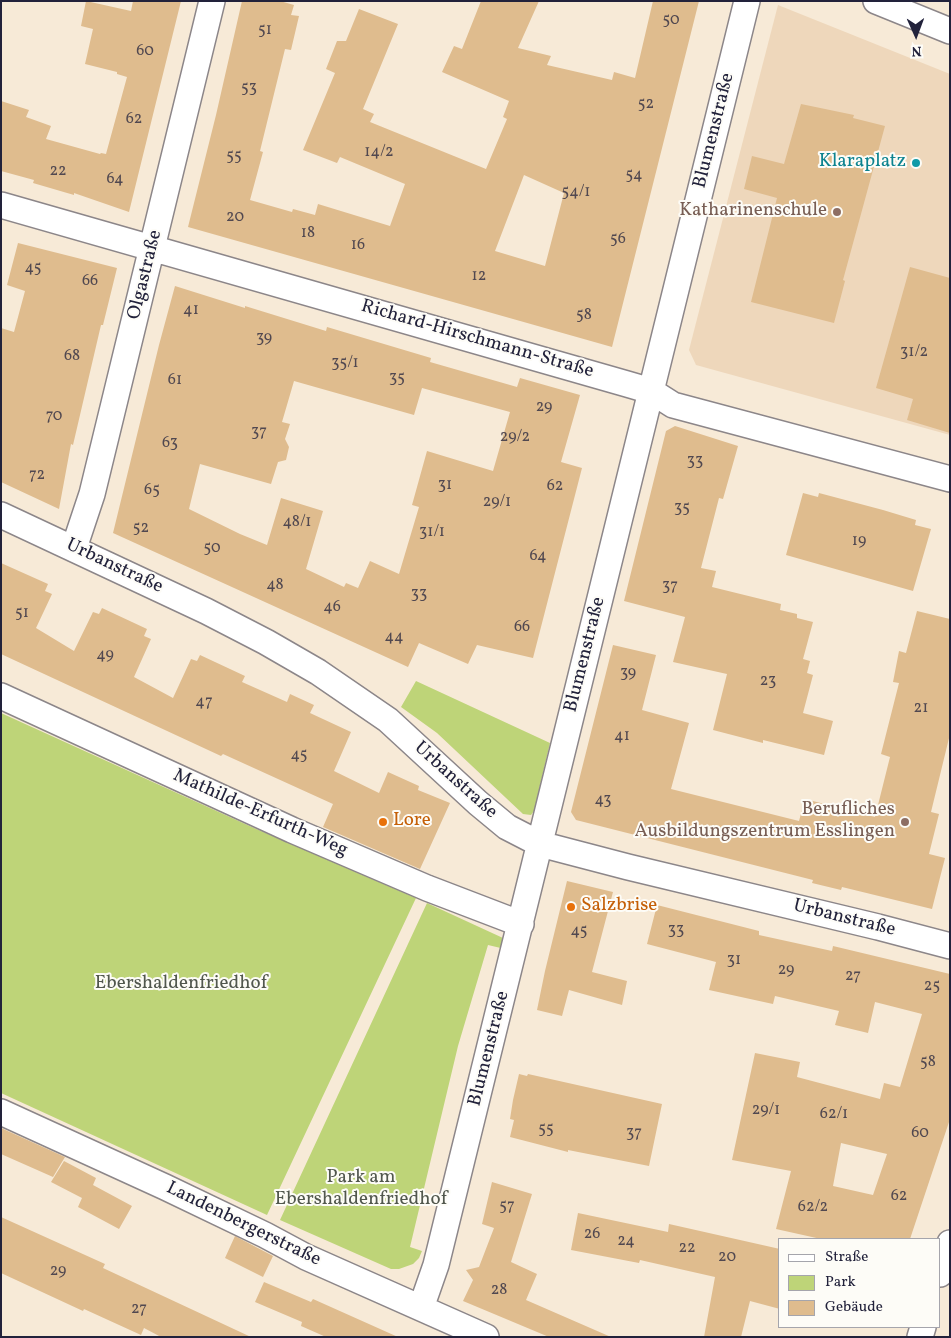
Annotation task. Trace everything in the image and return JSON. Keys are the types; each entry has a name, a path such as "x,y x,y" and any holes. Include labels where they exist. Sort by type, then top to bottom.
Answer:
{"street":[{"name":"Olgastraße","path":"74,548 92,494 212,1"},
{"name":"Blumenstraße","path":"421,1308 436,1265 747,1"},
{"path":"876,1 950,31"},
{"name":"Richard-Hirschmann-Straße","path":"1,205 651,391 674,406 950,479"},
{"name":"Urbanstraße","path":"1,515 206,610 318,672 388,720 478,803 507,827 540,844 618,865 950,946"},
{"name":"Mathilde-Erfurth-Weg","path":"1,696 292,830 427,888 521,924"},
{"name":"Landenbergerstraße","path":"1,1112 165,1187 306,1257 486,1337"},
{"path":"941,1271 950,1243"}],"shaded area":[{"name":"Katharinenschule","path":"778,5 950,74 950,435 696,365 689,350"}],"green space":[{"path":"416,681 550,743 534,811 531,815 523,814 437,733 401,707"},
{"name":"Ebershaldenfriedhof","path":"1,713 254,828 416,898 267,1215 1,1093"},
{"name":"Park am Ebershaldenfriedhof","path":"427,903 503,938 505,949 488,945 458,1046 410,1247 422,1251 419,1258 413,1264 399,1269 391,1269 280,1220"}],"building":[{"path":"86,1 131,11 133,1 181,1 129,212 74,193 74,195 33,183 34,180 1,171 1,101 29,110 26,117 51,126 46,139 106,154 127,77 117,74 117,72 85,64 93,29 81,26"},
{"path":"242,1 280,1 294,5 291,15 299,16 291,50 285,49 260,151 263,152 250,200 292,212 293,209 315,215 318,204 390,226 405,184 340,157 337,163 303,150 335,73 326,69 337,41 346,41 359,9 398,24 363,109 374,114 370,122 486,169 507,119 503,117 509,101 442,72 454,46 462,49 481,1 539,1 518,48 551,56 547,65 612,80 614,72 635,78 653,1 699,1 612,347 188,227","holes":["524,175 564,193 545,266 495,251"]},
{"name":"Katharinenschule","path":"801,104 854,115 853,118 885,126 843,280 845,281 834,323 751,302 777,198 744,189 752,156 784,164"},
{"path":"18,243 117,268 103,325 101,325 73,445 71,444 59,509 1,482 1,328 14,332 25,291 7,285"},
{"path":"910,267 950,278 950,433 907,420 913,399 876,388"},
{"path":"175,286 326,331 327,327 431,358 430,362 517,387 520,378 580,395 561,462 582,468 533,658 477,645 468,664 419,643 408,667 113,533","holes":["294,381 414,415 422,388 510,412 493,471 427,451 412,505 419,507 399,574 370,561 358,588 346,583 344,587 306,569 323,511 281,498 267,545 189,509 200,464 271,484 278,462 286,460 289,447 285,439 290,424 282,422"]},
{"path":"675,426 738,446 723,499 719,498 701,568 716,571 712,587 781,604 780,610 797,614 797,618 813,622 803,659 810,661 807,673 813,675 803,713 833,721 824,755 763,740 763,743 713,730 727,674 673,662 685,617 624,601 666,431"},
{"path":"803,493 818,497 819,493 883,510 916,520 915,525 931,529 913,591 786,555"},
{"path":"1,563 48,584 45,591 52,594 36,628 74,651 93,612 99,614 102,608 147,629 144,636 151,639 134,677 173,698 191,659 197,661 200,655 245,676 242,682 287,702 290,694 314,705 310,713 351,732 334,771 379,793 388,772 419,786 418,790 450,803 420,869 323,827 333,804 223,754 221,756 1,654"},
{"path":"917,611 950,619 950,734 931,812 939,814 929,854 945,858 932,909 842,887 841,890 812,883 813,880 576,820 571,812 613,645 656,655 642,710 689,723 671,789 799,821 805,799 875,817 890,757 881,754 899,683 893,682 899,651 906,653"},
{"path":"567,881 613,892 592,972 627,981 622,1005 569,990 562,1016 537,1010"},
{"path":"657,905 759,931 759,935 832,951 833,946 950,974 950,1119 910,1238 816,1238 776,1229 791,1171 732,1160 755,1053 800,1062 797,1077 880,1099 884,1083 900,1087 922,1014 875,1002 868,1033 835,1025 839,1011 775,996 773,1004 709,990 716,962 647,944","holes":["841,1143 887,1154 873,1195 833,1186"]},
{"path":"519,1074 527,1076 528,1074 662,1104 649,1166 568,1150 568,1152 510,1137 514,1120 510,1119"},
{"path":"1,1128 65,1157 53,1177 1,1154"},
{"path":"64,1161 96,1178 93,1185 132,1206 119,1229 78,1207 82,1198 51,1182"},
{"path":"492,1182 532,1194 511,1262 537,1274 526,1300 611,1337 549,1337 463,1301 473,1280 466,1270 479,1267 494,1228 482,1224"},
{"path":"578,1213 668,1232 669,1224 778,1249 778,1308 750,1301 741,1337 704,1337 715,1277 640,1260 639,1263 571,1250"},
{"path":"1,1217 105,1264 103,1268 251,1337 161,1337 144,1328 141,1335 84,1309 83,1311 1,1273"},
{"path":"235,1236 273,1256 263,1277 225,1258"},
{"path":"264,1282 311,1302 313,1299 398,1337 326,1337 301,1326 302,1322 255,1302"}],"place":[{"name":"Klaraplatz","path":"916,163"},
{"name":"Katharinenschule","path":"837,212"},
{"name":"Lore","path":"383,822"},
{"name":"Berufliches Ausbildungszentrum Esslingen","path":"905,822"},
{"name":"Salzbrise","path":"571,907"}]}
